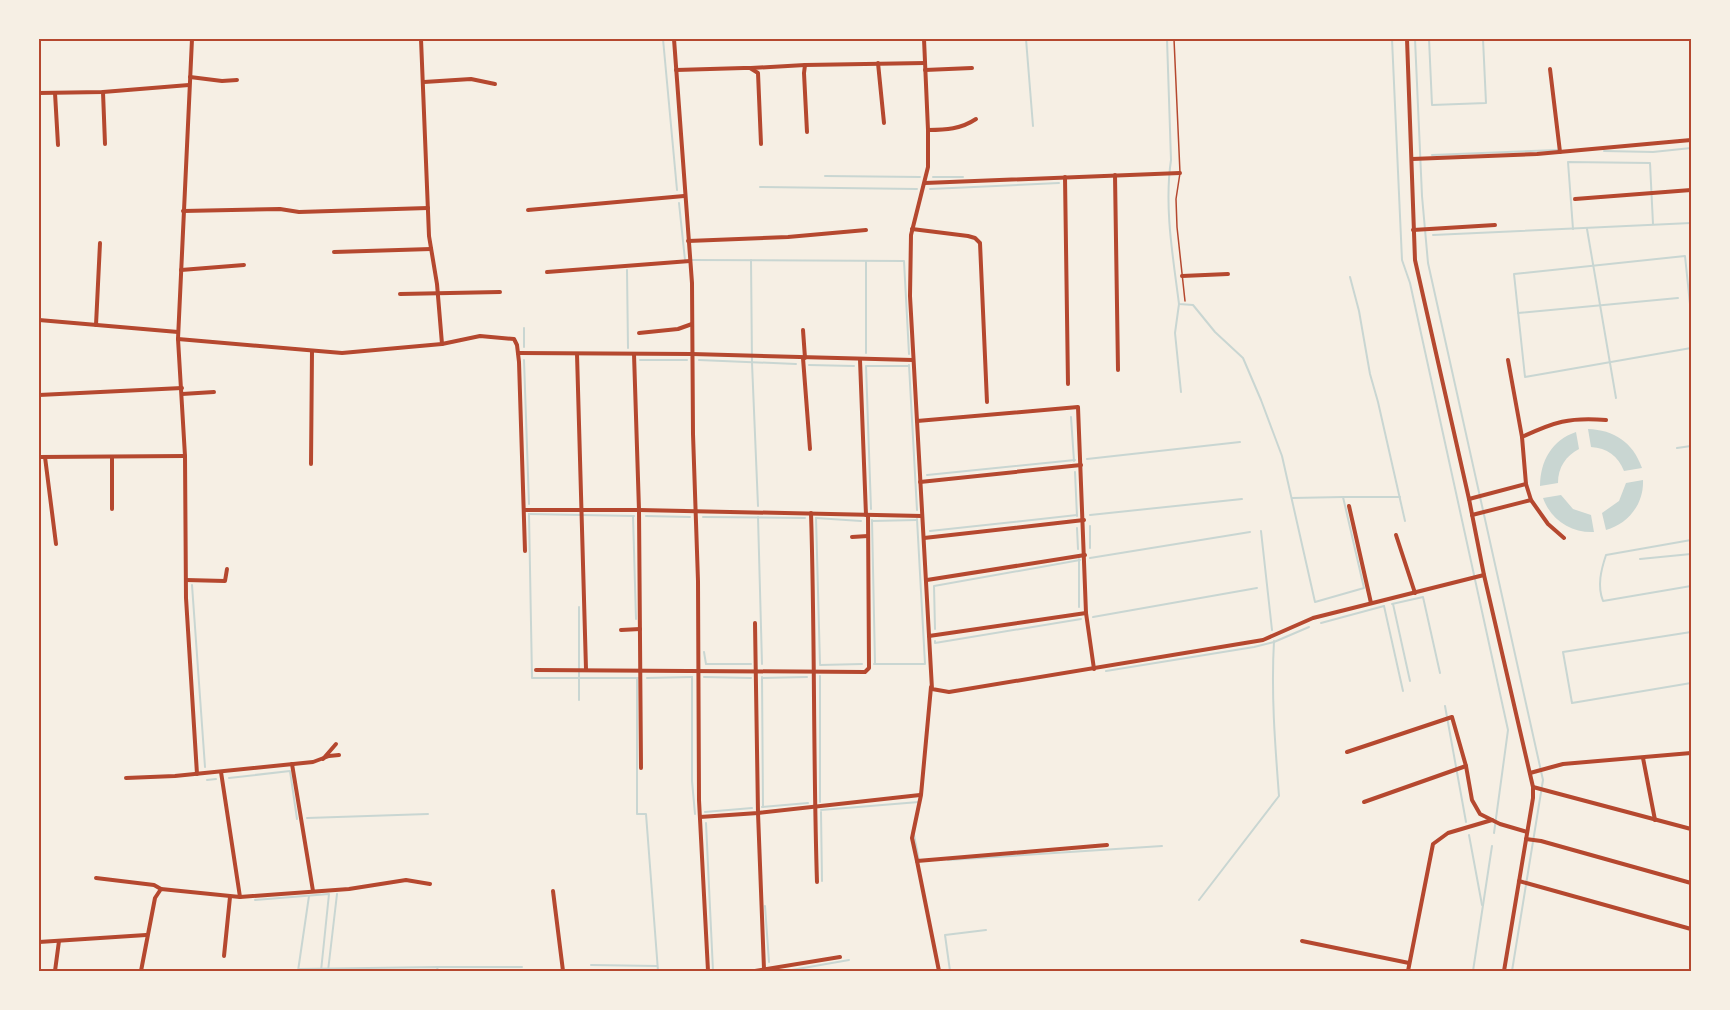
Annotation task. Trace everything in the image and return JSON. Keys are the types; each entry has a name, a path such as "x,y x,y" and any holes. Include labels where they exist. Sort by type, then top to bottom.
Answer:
{"street":[{"path":"192,39 178,339 185,456 186,580 197,774"},
{"path":"421,39 430,249 437,292 441,344"},
{"path":"674,39 690,261 700,817 708,971"},
{"path":"924,39 928,167 912,230 910,296 932,688 921,795 912,838 939,971"},
{"path":"1407,39 1415,260 1533,787 1521,881 1504,971"},
{"path":"878,63 884,123"},
{"path":"676,70 925,63"},
{"path":"806,65 804,73 807,132"},
{"path":"750,68 758,73 761,144"},
{"path":"925,70 972,68"},
{"path":"1551,69 1560,152"},
{"path":"190,77 222,81 237,80"},
{"path":"424,82 471,79 495,84"},
{"path":"39,93 103,92 189,85"},
{"path":"103,92 105,144"},
{"path":"55,93 58,145"},
{"path":"928,130 965,126 976,119"},
{"path":"1412,159 1560,152 1691,140"},
{"path":"925,183 1180,173"},
{"path":"1115,175 1118,370"},
{"path":"1065,177 1068,384"},
{"path":"1575,199 1691,190"},
{"path":"528,210 684,196"},
{"path":"183,211 280,209 299,212 428,208"},
{"path":"1413,230 1495,225"},
{"path":"688,241 788,237 866,230"},
{"path":"912,230 968,236 980,243 987,402"},
{"path":"96,325 100,243"},
{"path":"333,252 430,249"},
{"path":"547,272 690,261"},
{"path":"180,270 243,265"},
{"path":"1182,276 1228,274"},
{"path":"400,294 500,292"},
{"path":"39,320 178,332"},
{"path":"639,333 678,329 692,324"},
{"path":"803,330 810,449"},
{"path":"178,339 312,351 356,352 441,344 480,336 511,338 516,341 525,551"},
{"path":"311,464 312,351"},
{"path":"518,353 692,354 913,360"},
{"path":"577,354 586,669"},
{"path":"633,354 639,510 641,768"},
{"path":"536,670 865,672 869,668 868,536 860,360"},
{"path":"1508,360 1522,436 1526,484 1531,500 1548,524 1564,538"},
{"path":"39,395 182,388"},
{"path":"182,394 214,392"},
{"path":"917,421 1078,407 1086,613 1094,669"},
{"path":"1522,436 1545,425 1566,420 1587,418 1606,420"},
{"path":"39,457 185,456"},
{"path":"45,457 56,544"},
{"path":"112,457 112,509"},
{"path":"920,482 1081,465"},
{"path":"1469,499 1526,484"},
{"path":"1472,515 1531,500"},
{"path":"1349,506 1371,603"},
{"path":"524,510 922,516"},
{"path":"811,513 817,882"},
{"path":"924,538 1084,520"},
{"path":"1395,535 1414,593"},
{"path":"852,537 868,536"},
{"path":"927,580 1085,555"},
{"path":"186,580 225,581 227,569"},
{"path":"932,688 949,692 1263,640 1313,618 1484,575"},
{"path":"929,636 1086,613"},
{"path":"755,623 758,813 764,969"},
{"path":"621,630 640,629"},
{"path":"1347,752 1452,717 1466,766 1472,800 1480,814 1527,832"},
{"path":"323,759 336,744"},
{"path":"1530,773 1563,764 1691,753"},
{"path":"126,778 221,772 292,764 339,755"},
{"path":"1643,758 1655,820"},
{"path":"292,764 313,891"},
{"path":"1364,802 1466,766"},
{"path":"221,772 240,897"},
{"path":"1533,787 1691,829"},
{"path":"700,817 921,795"},
{"path":"1408,971 1433,844 1448,833 1492,820"},
{"path":"1526,839 1541,841 1691,883"},
{"path":"917,861 1107,845"},
{"path":"96,878 230,897 349,889 406,880 430,884"},
{"path":"1521,881 1691,929"},
{"path":"141,971 155,898 161,889"},
{"path":"553,891 563,971"},
{"path":"224,956 230,897"},
{"path":"39,942 147,934"},
{"path":"55,971 59,940"},
{"path":"1302,941 1409,963"},
{"path":"755,971 840,957"}],"lane":[{"path":"1174,39 1180,173 1176,200 1185,301"}],"shaded area":[{"path":"1588,429 1614,435 1628,444 1642,468 1624,471 1619,461 1611,454 1591,447"},
{"path":"1576,432 1579,449 1564,463 1559,472 1558,483 1540,486 1542,468 1549,453 1560,440"},
{"path":"1643,480 1641,497 1633,512 1621,523 1606,530 1602,513 1619,501 1626,483"},
{"path":"1561,495 1573,509 1591,515 1594,532 1577,530 1563,524 1551,513 1543,498"}],"waterway":[{"path":"663,39 677,190"},
{"path":"1026,39 1033,126"},
{"path":"1167,39 1171,160 1168,196 1179,304 1193,305 1215,332 1243,358 1282,456 1315,602 1364,588 1343,497 1400,497"},
{"path":"1392,39 1402,260 1410,283 1508,730 1494,833"},
{"path":"1415,39 1422,196 1428,263 1543,780 1512,971"},
{"path":"1429,39 1432,105 1486,103 1483,39"},
{"path":"1604,151 1653,152 1691,148"},
{"path":"1432,155 1558,150"},
{"path":"1573,229 1568,162 1650,163 1653,224"},
{"path":"825,176 920,177"},
{"path":"933,177 963,177"},
{"path":"930,189 1059,183"},
{"path":"760,187 917,189"},
{"path":"679,203 685,260"},
{"path":"1433,235 1691,223"},
{"path":"1587,229 1616,398"},
{"path":"1691,314 1685,256 1514,274 1525,377 1691,348"},
{"path":"691,260 904,261 909,354"},
{"path":"751,260 752,363 758,506"},
{"path":"866,261 866,353"},
{"path":"627,270 628,348"},
{"path":"1350,277 1359,311 1370,374 1405,521"},
{"path":"1518,313 1678,298"},
{"path":"1179,304 1175,333 1181,392"},
{"path":"524,328 524,347"},
{"path":"524,360 529,504"},
{"path":"640,360 687,360"},
{"path":"699,360 796,364"},
{"path":"809,365 854,366"},
{"path":"909,365 917,510"},
{"path":"866,366 871,509"},
{"path":"867,366 909,366"},
{"path":"1071,417 1074,461"},
{"path":"1087,459 1240,442"},
{"path":"1677,448 1691,446"},
{"path":"927,475 1075,460"},
{"path":"1075,472 1077,516"},
{"path":"1292,498 1343,497"},
{"path":"1090,515 1242,499"},
{"path":"529,514 532,678 638,678"},
{"path":"529,514 634,516"},
{"path":"930,531 1077,515"},
{"path":"633,516 636,619"},
{"path":"646,516 690,517"},
{"path":"703,517 805,518"},
{"path":"758,517 762,664"},
{"path":"816,518 820,664"},
{"path":"816,518 861,521"},
{"path":"874,664 925,664 917,519"},
{"path":"872,520 875,664"},
{"path":"872,521 917,520"},
{"path":"1090,526 1090,548"},
{"path":"1077,528 1078,549"},
{"path":"1261,531 1272,630"},
{"path":"1090,558 1250,532"},
{"path":"1691,540 1606,555 1600,584 1603,601 1691,586"},
{"path":"1640,559 1691,554"},
{"path":"1079,559 1079,607"},
{"path":"935,629 934,586 1080,560"},
{"path":"192,585 205,767"},
{"path":"1093,617 1257,588"},
{"path":"1392,604 1423,597 1440,673"},
{"path":"1393,604 1410,681"},
{"path":"1384,606 1403,691"},
{"path":"1321,623 1384,606"},
{"path":"579,607 579,700"},
{"path":"935,641 935,643 1081,619"},
{"path":"1106,671 1254,647 1274,642 1309,627"},
{"path":"1691,632 1563,652 1572,703 1691,683"},
{"path":"1199,900 1279,796 1273,699 1274,641"},
{"path":"704,652 706,664 751,664"},
{"path":"820,665 862,664"},
{"path":"820,676 820,802"},
{"path":"692,677 692,781 695,814"},
{"path":"647,678 692,677"},
{"path":"704,677 751,678"},
{"path":"762,677 763,807"},
{"path":"762,678 807,677"},
{"path":"637,678 637,814 646,814 658,971"},
{"path":"1445,706 1466,822"},
{"path":"229,778 290,771 297,819"},
{"path":"207,780 216,779"},
{"path":"821,810 919,802"},
{"path":"762,807 808,803"},
{"path":"705,812 752,808"},
{"path":"821,812 822,881"},
{"path":"307,818 428,814"},
{"path":"706,823 713,971"},
{"path":"914,835 919,861"},
{"path":"1469,835 1482,905"},
{"path":"948,860 1162,846"},
{"path":"1473,971 1492,846"},
{"path":"255,900 329,894 321,971"},
{"path":"328,971 337,894"},
{"path":"298,971 309,896"},
{"path":"765,906 769,962"},
{"path":"950,971 945,935 986,930"},
{"path":"786,971 849,960"},
{"path":"591,965 657,966"},
{"path":"437,967 522,967"},
{"path":"299,969 437,967 438,971"}]}
